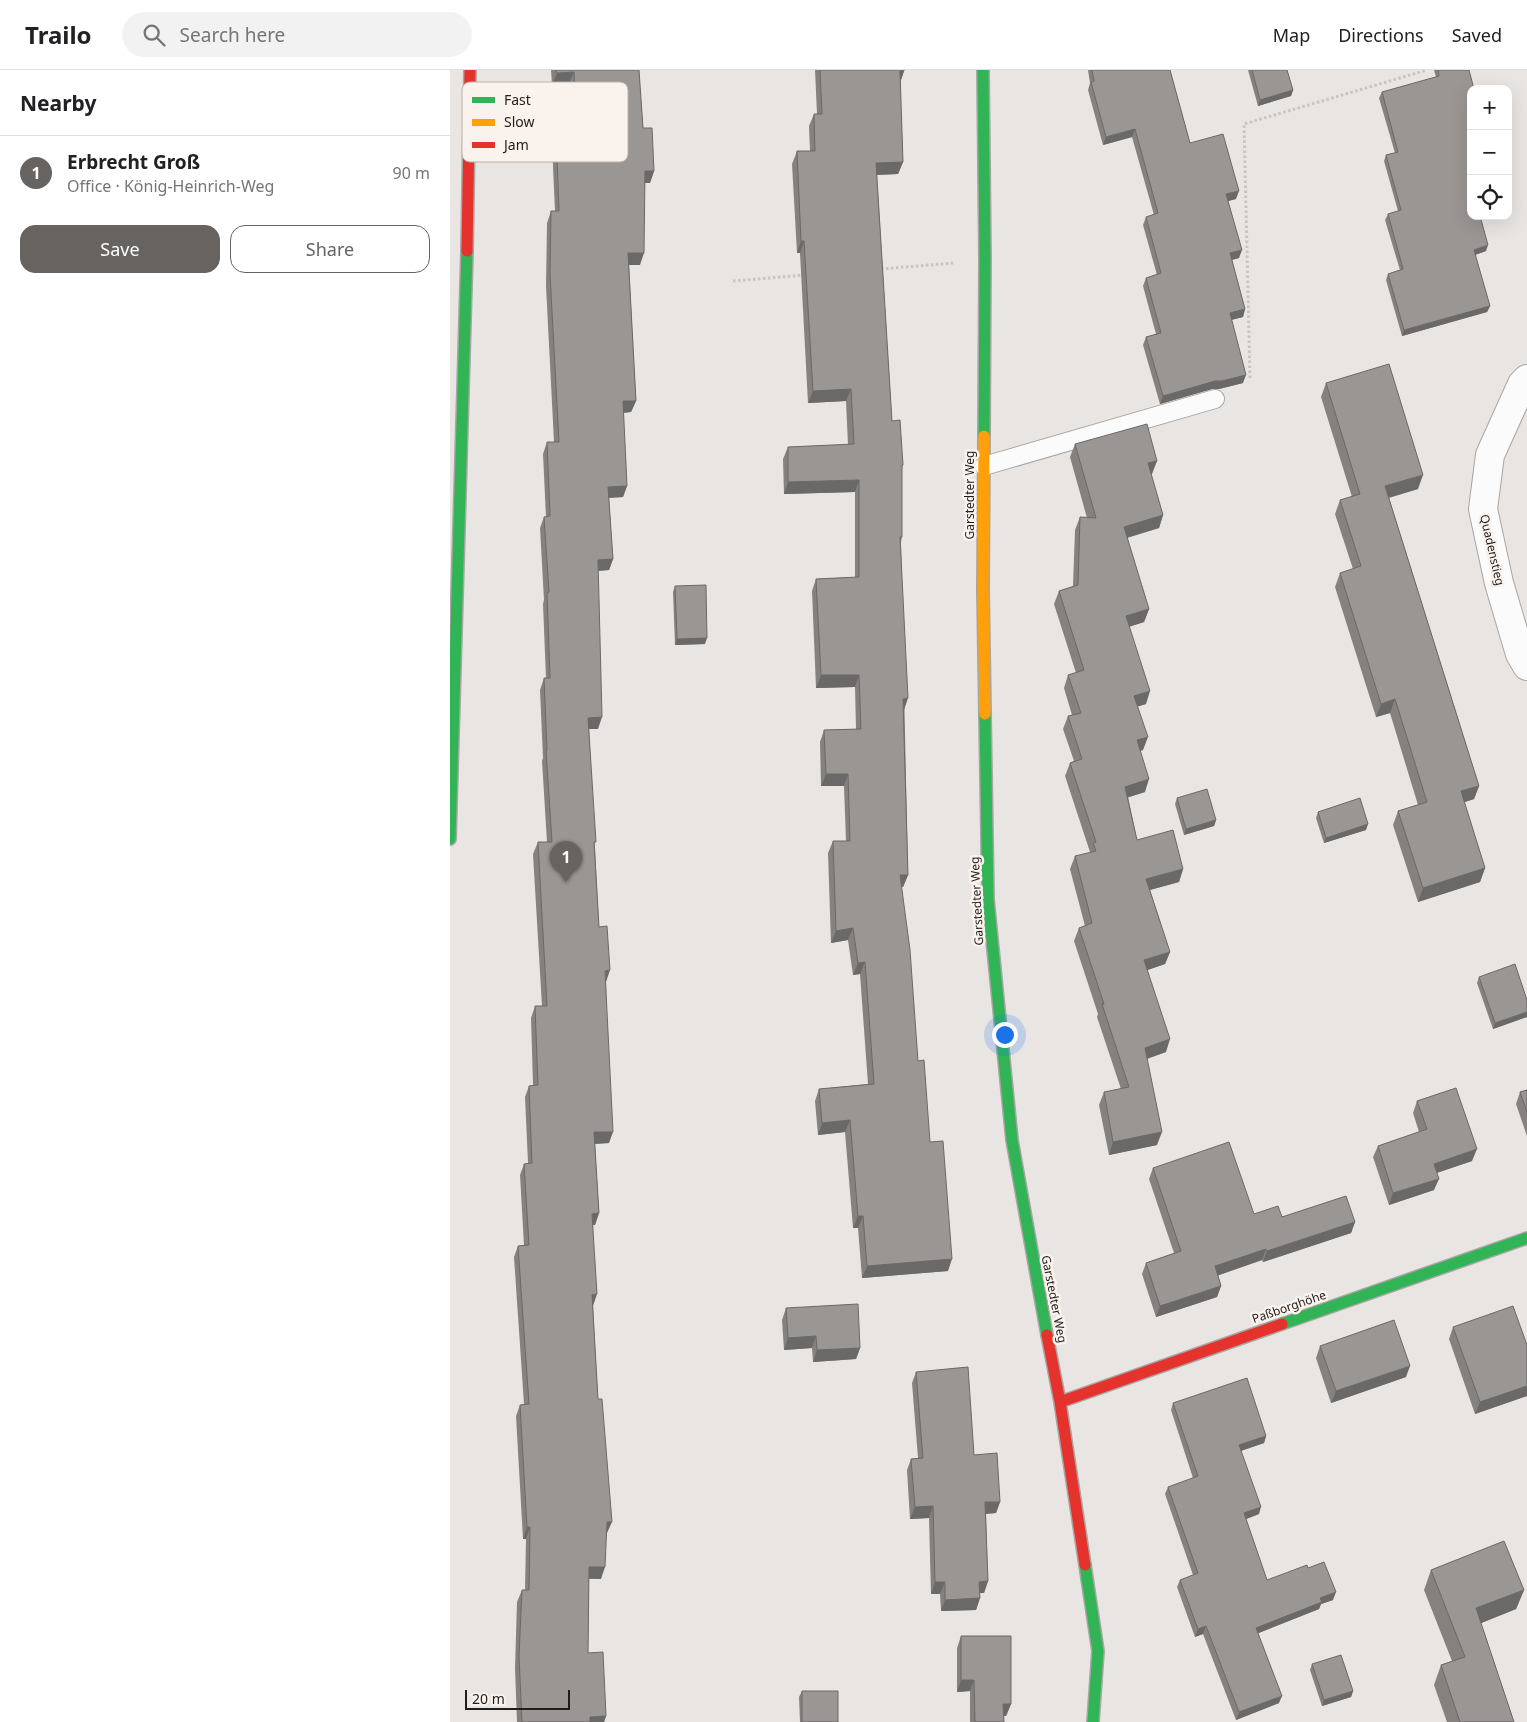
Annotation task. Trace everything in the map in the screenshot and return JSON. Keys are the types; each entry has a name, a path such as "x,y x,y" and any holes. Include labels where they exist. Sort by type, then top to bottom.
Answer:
{"main road":[{"name":"Garstedter Weg","path":"983,70 985,260 983,590 988,899 1012,1140 1060,1402 1098,1651 1093,1722"},
{"path":"450,839 469,162"},
{"name":"Paßborghöhe","path":"1060,1402 1527,1238"}],"street":[{"name":"Quadenstieg","path":"1527,379 1522,384 1490,456 1482,509 1499,583 1520,654 1527,666"}],"lane":[{"path":"984,466 1215,400"}],"path":[{"path":"1250,378 1244,124 1427,70"},
{"path":"878,269 985,260"},
{"path":"733,281 811,274"}],"building":[{"path":"556,70 639,70 643,128 652,128 654,171 645,171 644,253 628,253 636,401 623,401 627,486 608,487 613,559 598,560 602,717 588,718 599,927 607,926 610,970 605,971 613,1132 594,1132 599,1213 592,1214 597,1294 592,1295 598,1399 602,1399 612,1522 607,1522 605,1567 589,1567 588,1653 603,1652 606,1716 590,1717 590,1722 522,1722 519,1656 522,1590 529,1590 530,1527 527,1527 520,1405 529,1404 518,1246 529,1245 524,1164 532,1163 529,1086 538,1085 535,1006 547,1006 538,842 552,842 546,750 544,678 550,678 547,593 549,592 544,517 550,516 547,442 559,442 550,274 551,211 559,211 557,162 628,162 628,82 575,82 574,72 557,73"},
{"path":"820,70 904,70 900,71 903,162 876,163 892,421 900,420 903,465 902,537 900,537 908,698 903,699 908,875 900,875 910,950 918,1061 924,1060 930,1142 943,1141 952,1259 867,1266 863,1216 858,1216 850,1120 822,1123 819,1089 874,1084 865,962 858,963 853,928 836,931 833,841 850,841 848,774 826,774 824,730 861,729 859,675 821,675 816,579 859,577 859,480 788,482 788,447 854,444 851,389 813,391 804,241 801,241 797,151 815,151 814,114 822,114"},
{"path":"1092,70 1170,70 1190,143 1223,134 1239,191 1226,194 1242,250 1230,253 1245,309 1230,313 1246,375 1215,381 1163,396 1146,337 1161,333 1146,278 1161,273 1146,217 1158,213 1135,129 1106,137 1091,82 1094,81"},
{"path":"1252,70 1287,70 1293,90 1260,100"},
{"path":"1438,70 1469,70 1473,85 1467,85 1467,220 1481,220 1488,245 1474,250 1490,306 1404,330 1388,274 1403,269 1388,214 1401,210 1386,155 1398,152 1382,92 1439,76"},
{"path":"1389,364 1423,475 1385,486 1479,786 1461,791 1485,868 1423,888 1398,811 1427,802 1395,699 1381,704 1340,573 1361,566 1340,500 1360,494 1326,383"},
{"path":"1147,424 1157,461 1148,463 1163,515 1124,527 1149,609 1126,616 1150,691 1134,696 1148,737 1137,740 1149,779 1125,787 1137,840 1173,830 1183,869 1146,879 1170,952 1144,960 1170,1039 1145,1048 1162,1132 1113,1142 1104,1092 1129,1087 1079,928 1092,923 1075,856 1096,851 1093,843 1096,842 1070,763 1082,759 1068,716 1081,713 1068,675 1084,670 1059,591 1078,585 1080,517 1096,518 1075,444"},
{"path":"706,585 707,638 677,639 675,586"},
{"path":"1207,789 1216,820 1186,829 1177,798"},
{"path":"1360,798 1368,824 1326,838 1318,812"},
{"path":"1515,964 1527,1000 1527,1012 1495,1023 1479,977"},
{"path":"1456,1088 1477,1149 1434,1164 1439,1179 1393,1193 1378,1146 1427,1129 1417,1101"},
{"path":"1527,1090 1527,1112 1520,1092"},
{"path":"1229,1142 1254,1214 1278,1206 1282,1217 1346,1196 1355,1222 1215,1266 1221,1286 1160,1306 1146,1263 1181,1251 1153,1168"},
{"path":"858,1304 860,1348 817,1350 816,1336 788,1338 786,1308"},
{"path":"1513,1306 1527,1345 1527,1386 1480,1402 1453,1327"},
{"path":"1394,1320 1410,1366 1336,1391 1320,1346"},
{"path":"968,1367 974,1455 997,1453 1000,1502 985,1502 988,1581 979,1582 980,1598 945,1600 945,1582 935,1582 933,1506 915,1507 911,1459 923,1458 916,1372"},
{"path":"1247,1378 1266,1436 1239,1445 1261,1507 1244,1513 1267,1580 1307,1565 1308,1568 1324,1562 1336,1592 1320,1598 1322,1602 1256,1628 1282,1696 1239,1712 1206,1626 1198,1629 1180,1580 1198,1573 1168,1487 1198,1476 1173,1403"},
{"path":"1504,1541 1524,1590 1476,1608 1514,1722 1460,1722 1441,1665 1465,1657 1431,1570"},
{"path":"961,1636 1011,1636 1011,1704 1003,1704 1004,1722 975,1722 974,1680 961,1680"},
{"path":"1341,1655 1353,1691 1324,1700 1312,1664"},
{"path":"802,1691 838,1691 838,1722 802,1722"}],"traffic: fast":[{"path":"983,70 984,436"},
{"path":"450,839 467,251"},
{"path":"985,714 988,899 1012,1140 1047,1335"},
{"path":"1282,1324 1527,1238"},
{"path":"1085,1565 1098,1651 1093,1722"}],"traffic: slow":[{"path":"984,436 983,590 985,714"}],"traffic: jam":[{"path":"470,70 470,82"},
{"path":"467,251 468,162"},
{"path":"1060,1402 1282,1324"},
{"path":"1047,1335 1060,1402 1085,1565"}],"place":[{"name":"Erbrecht Groß","path":"566,882"}]}
